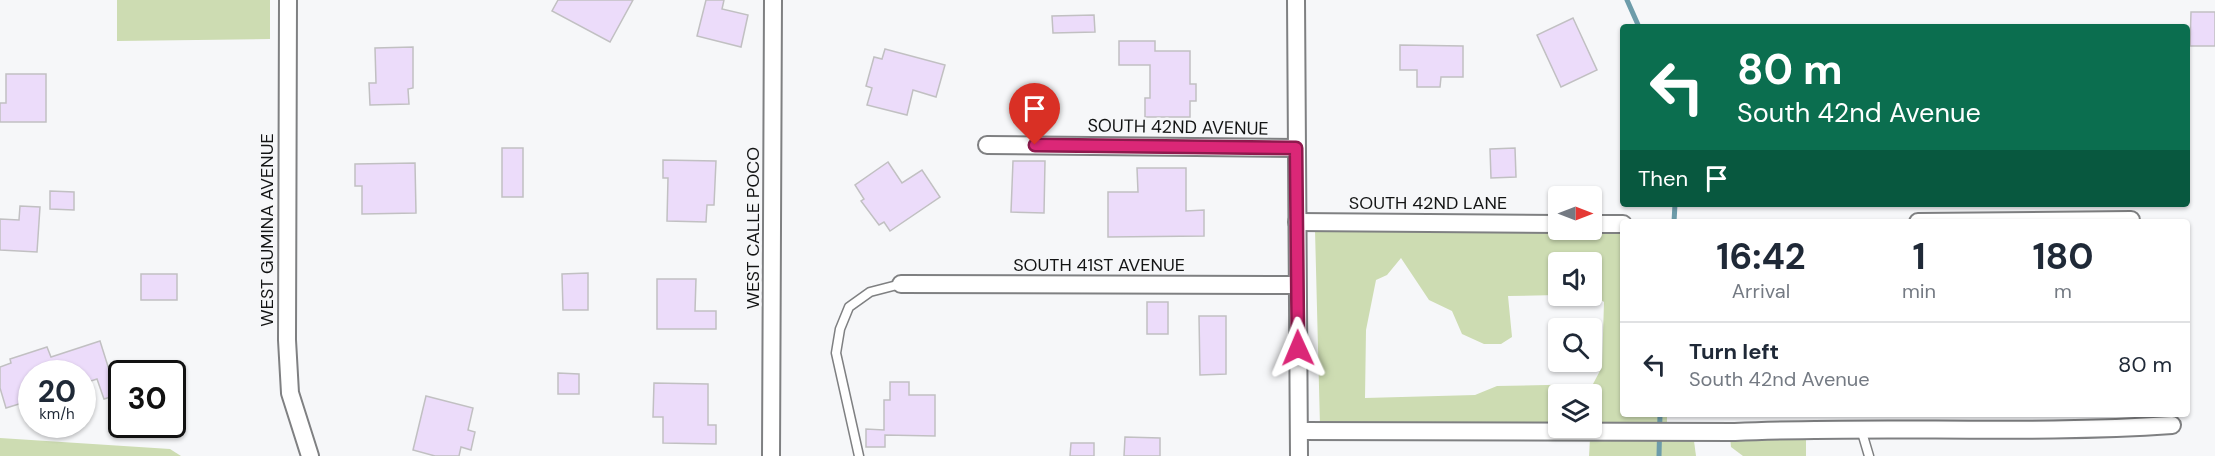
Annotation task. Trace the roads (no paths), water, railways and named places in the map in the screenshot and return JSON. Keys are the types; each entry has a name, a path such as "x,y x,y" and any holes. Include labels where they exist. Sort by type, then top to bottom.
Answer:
{"street":[{"name":"WEST GUMINA AVENUE","path":"288,0 287,340 290,393 310,456"},
{"name":"WEST CALLE POCO","path":"771,456 773,0"},
{"path":"1296,0 1299,456"},
{"name":"SOUTH 42ND AVENUE","path":"987,145 1296,148"},
{"name":"SOUTH 42ND LANE","path":"1297,222 1548,224"},
{"path":"1602,224 1620,224"},
{"name":"SOUTH 41ST AVENUE","path":"901,284 1297,285"},
{"path":"1299,431 1735,432 1804,429 2026,431 2107,430 2172,425"}],"lane":[{"path":"859,456 836,353 840,329 849,307 870,292 901,284"},
{"path":"1862,429 1869,456"}],"waterway":[{"path":"1627,0 1638,24"},
{"path":"1674,219 1675,207"},
{"path":"1659,456 1660,417"}]}
